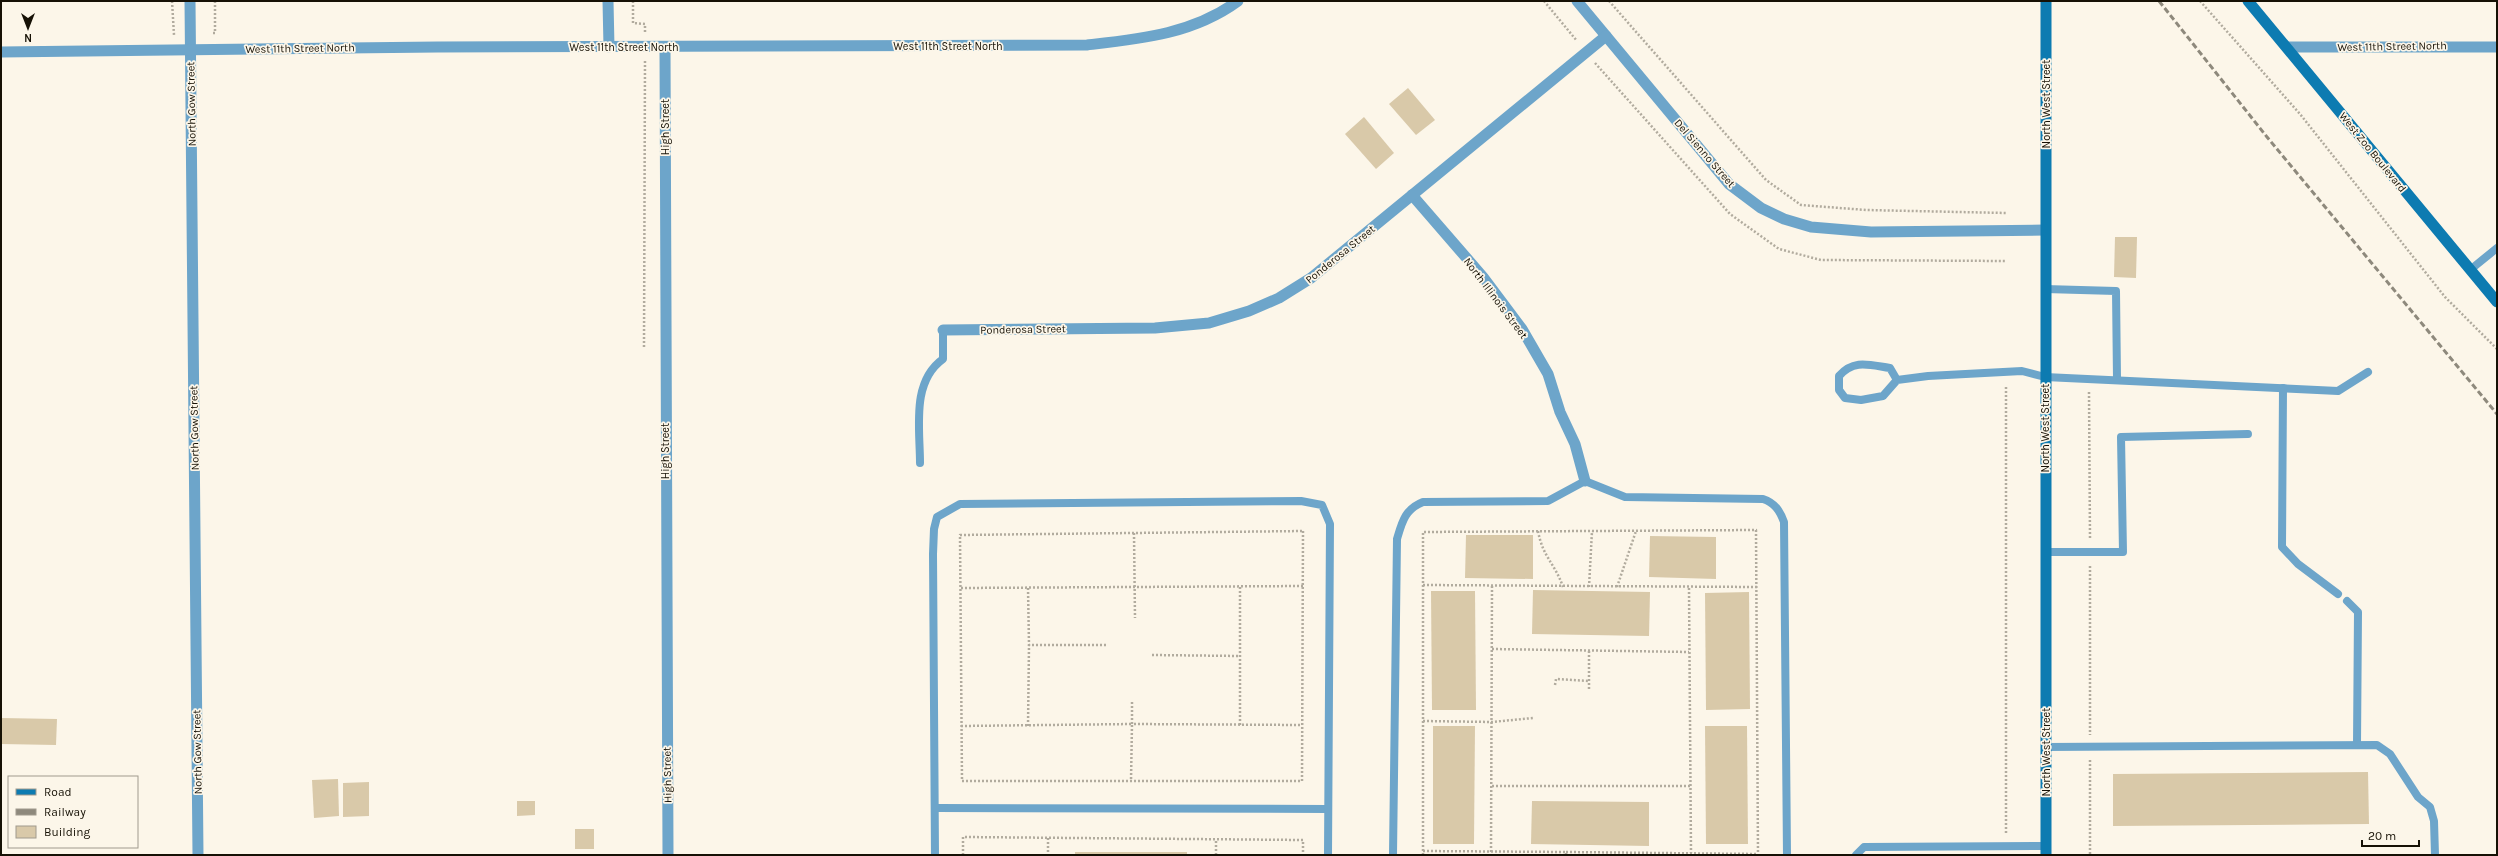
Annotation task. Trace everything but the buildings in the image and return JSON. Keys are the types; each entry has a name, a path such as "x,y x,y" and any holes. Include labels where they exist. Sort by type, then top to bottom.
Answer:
{"main road":[{"name":"North West Street","path":"2046,1 2046,850"},
{"name":"West Zoo Boulevard","path":"2248,1 2497,302"}],"street":[{"name":"North Gow Street","path":"190,1 198,855"},
{"path":"608,1 609,47"},
{"name":"West 11th Street North","path":"1,52 190,49 1087,45 1157,37 1192,26 1238,1"},
{"name":"Del Sienno Street","path":"1577,1 1728,184 1761,208 1784,219 1811,227 1871,232 2045,230"},
{"name":"Ponderosa Street","path":"943,330 1155,328 1209,323 1255,308 1279,298 1311,278 1606,36"},
{"name":"High Street","path":"664,47 668,855"},
{"name":"West 11th Street North","path":"2287,47 2497,47"},
{"name":"North Illinois Street","path":"1412,195 1483,277 1522,329 1548,374 1560,412 1575,444 1585,481"}],"lane":[{"path":"2470,270 2497,248"},
{"path":"2045,289 2116,291 2117,379"},
{"path":"920,463 920,396 931,368 943,359 943,330"},
{"path":"1897,380 1890,368 1858,364 1847,367 1839,376 1839,390 1845,398 1862,400 1883,396 1897,380 1928,376 2022,371 2045,377 2338,390 2368,372"},
{"path":"2283,388 2282,547 2298,564 2338,594"},
{"path":"2045,552 2123,552 2121,437 2248,434"},
{"path":"1393,855 1397,539 1405,515 1412,506 1423,502 1548,500 1585,481 1625,497 1763,499 1771,502 1781,512 1784,522 1787,855"},
{"path":"936,855 933,554 934,529 937,517 960,504 1301,500 1322,505 1330,524 1328,855"},
{"path":"2347,601 2358,612 2357,744"},
{"path":"2046,747 2377,745 2390,754 2418,797 2430,807 2434,821 2435,855"},
{"path":"936,808 1328,809"},
{"path":"1856,855 1864,847 1961,851 2006,846 2046,850"}],"path":[{"path":"633,1 634,23 645,24 644,347"},
{"path":"1609,1 1766,180 1801,205 1866,210 2006,213"},
{"path":"2200,1 2300,114 2444,297 2497,349"},
{"path":"2006,372 2006,846"},
{"path":"2089,379 2090,855"},
{"path":"1423,851 1566,854 1691,853 1758,855 1756,530 1423,532 1423,585 1423,721 1423,851 1423,855"},
{"path":"1303,531 1302,781 962,781 960,535 1134,533 1303,531"},
{"path":"1538,531 1541,548 1547,560 1557,569 1563,586"},
{"path":"1589,587 1592,531"},
{"path":"1617,587 1636,531"},
{"path":"1134,533 1135,618"},
{"path":"1423,585 1689,588 1757,587"},
{"path":"961,588 1303,586"},
{"path":"1491,852 1492,586"},
{"path":"1240,587 1240,725"},
{"path":"1028,588 1028,726"},
{"path":"1689,588 1691,853"},
{"path":"1029,645 1106,645"},
{"path":"1492,649 1690,652"},
{"path":"1589,650 1589,691"},
{"path":"1152,655 1240,656"},
{"path":"1554,686 1556,679 1589,681"},
{"path":"1131,781 1132,702"},
{"path":"1423,721 1492,722 1533,718"},
{"path":"962,726 1132,724 1302,725"},
{"path":"1492,786 1690,786"},
{"path":"963,855 963,837 1303,840 1303,855"},
{"path":"1048,838 1048,855"},
{"path":"1216,839 1216,855"}],"railway":[{"path":"2159,1 2267,137 2497,414"}]}
